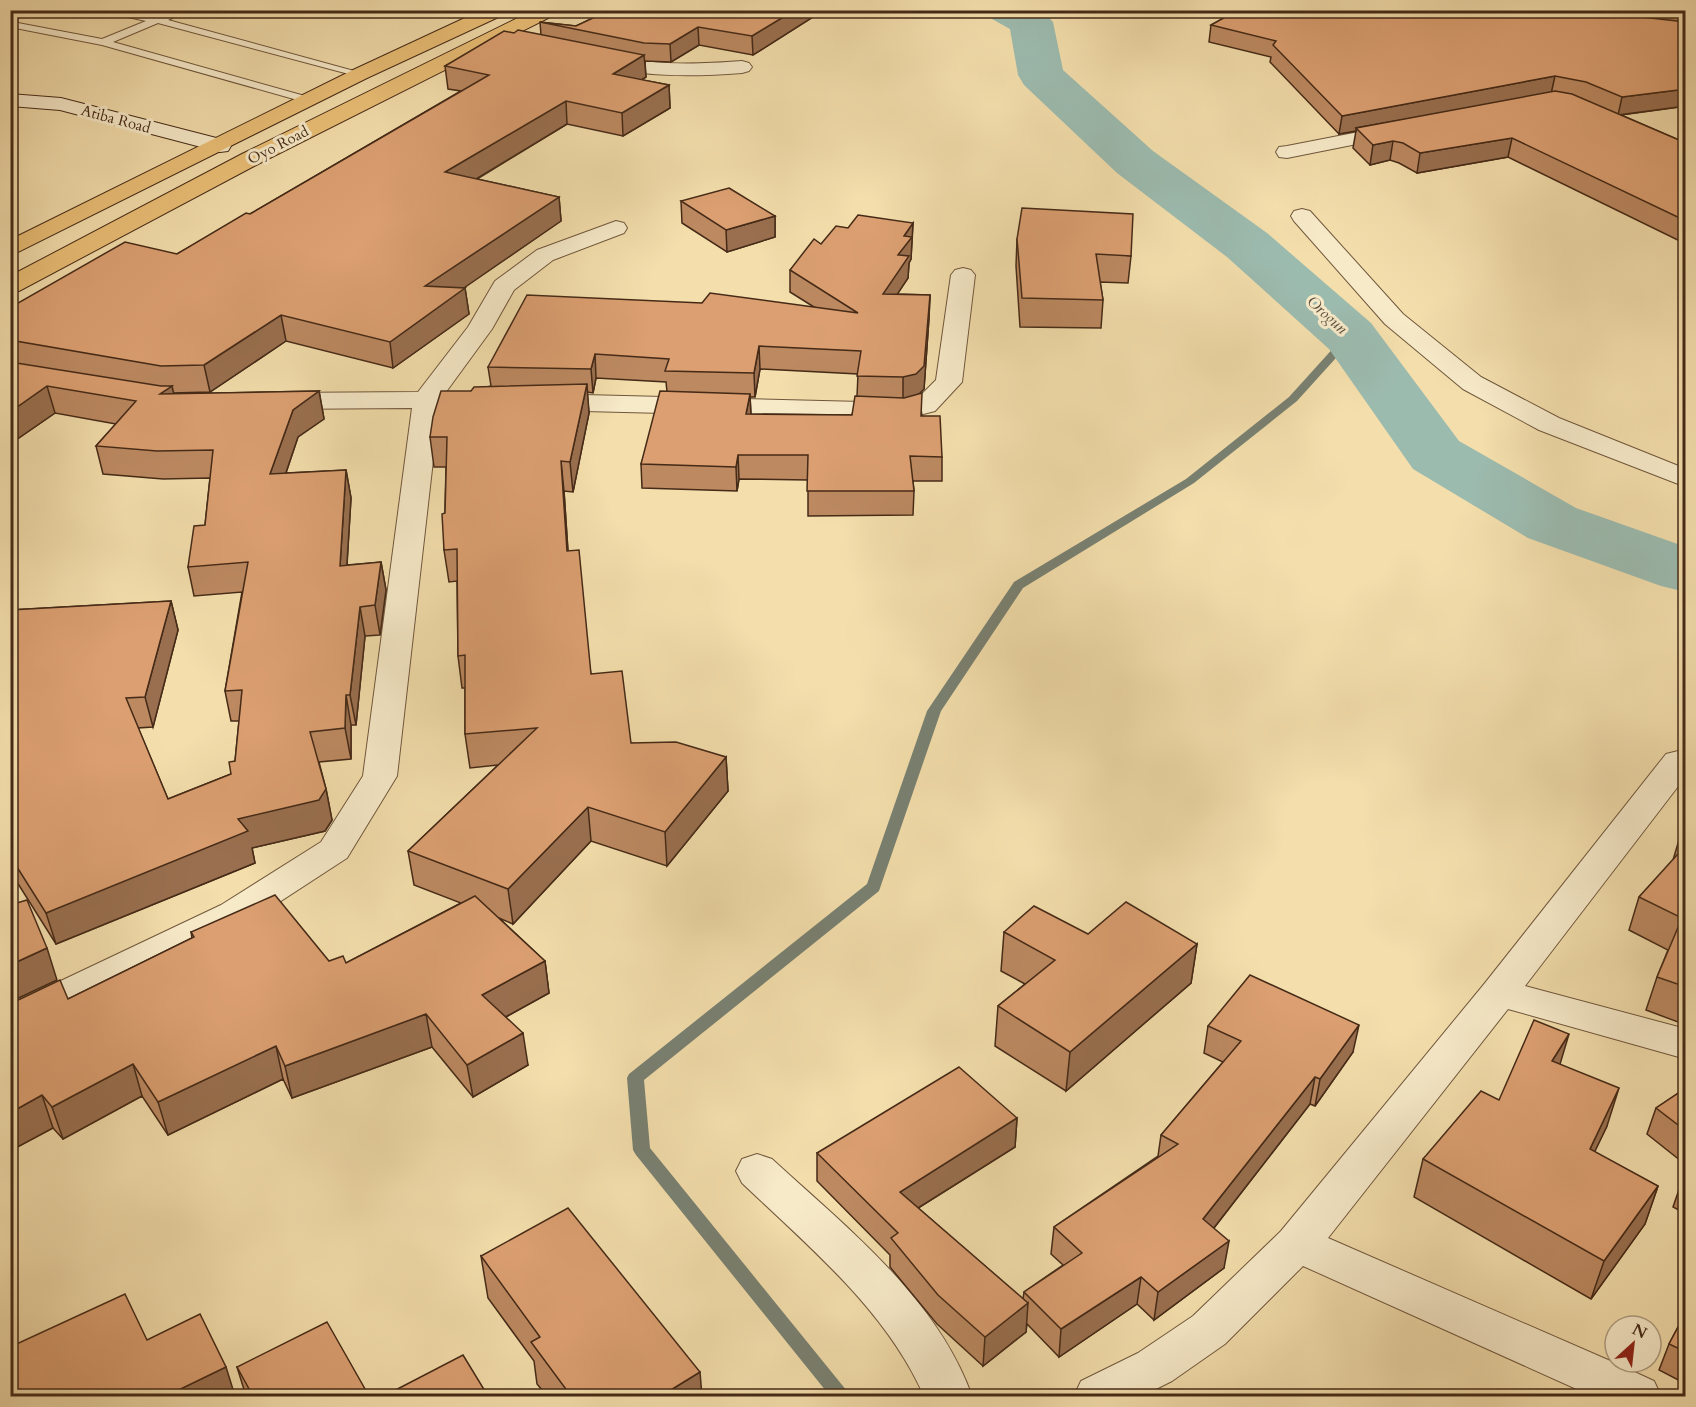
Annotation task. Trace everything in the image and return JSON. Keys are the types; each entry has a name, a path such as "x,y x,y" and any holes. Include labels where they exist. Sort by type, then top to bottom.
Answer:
{"highway":[{"name":"Oyo Road","path":"10,249 360,74 498,10"},
{"name":"Oyo Road","path":"10,286 250,159 549,10"}],"street":[{"path":"489,38 523,45"},
{"path":"580,57 645,69 692,71 742,67"},
{"name":"Atiba Road","path":"10,100 61,104 220,146"},
{"path":"1287,152 1425,125"},
{"path":"1302,216 1394,318 1472,383 1549,424 1686,479"},
{"path":"10,1022 234,914 334,850 380,776 428,399 479,329 504,286 545,255 616,228"},
{"path":"523,402 904,411 926,405 949,382 963,275"},
{"path":"250,402 475,400"},
{"path":"1098,1396 1155,1366 1209,1330 1297,1244 1499,993 1678,762"},
{"path":"1499,993 1686,1044"},
{"path":"758,1171 867,1275 922,1343 948,1396"},
{"path":"1297,1244 1637,1396"}],"lane":[{"path":"25,10 12,18 13,25 103,42 308,100"},
{"path":"102,10 157,20 360,74"},
{"path":"103,42 183,10"}],"building":[{"path":"610,10 795,10 752,36 698,27 670,44 644,43 540,22 576,26"},
{"path":"1238,10 1579,10 1686,22 1686,89 1622,97 1586,82 1555,76 1342,116 1273,45 1276,41 1211,25"},
{"path":"518,30 644,55 613,74 669,85 622,113 566,101 445,172 559,197 425,286 465,288 390,342 281,315 204,365 161,366 10,340 10,313 17,309 11,307 125,242 177,254 489,75 445,66 504,31 514,33"},
{"path":"1555,91 1572,94 1686,143 1686,221 1512,138 1420,153 1403,143 1393,141 1373,145 1356,128"},
{"path":"729,188 775,216 726,230 681,201"},
{"path":"1022,208 1133,214 1131,256 1096,254 1103,300 1022,298 1017,239"},
{"path":"858,215 913,223 904,236 912,237 898,255 909,256 883,294 930,295 924,366 916,374 903,377 857,376 861,351 759,346 754,373 665,371 669,359 595,354 591,369 488,367 527,295 702,303 710,293 858,313 790,270 814,239 821,244 836,226 848,228"},
{"path":"10,362 172,386 160,394 319,391 293,410 270,474 346,470 340,566 381,562 375,605 360,607 350,695 346,695 345,728 310,732 326,789 319,800 238,819 248,831 46,913 10,856 10,610 171,601 145,697 126,698 168,799 231,774 229,762 235,761 242,690 225,691 248,562 188,567 194,526 205,525 213,450 157,451 96,446 136,401 47,386 10,412"},
{"path":"587,384 570,462 561,461 567,551 579,550 591,674 622,671 631,743 676,742 726,757 665,832 588,807 508,889 408,851 537,728 465,734 465,655 458,656 457,549 444,550 442,514 445,513 447,437 430,437 433,417 441,391 471,391 474,387"},
{"path":"660,391 750,394 746,414 852,415 855,396 904,398 922,393 921,416 940,416 942,457 910,456 914,491 807,491 808,455 738,455 736,467 641,464"},
{"path":"1686,845 1686,987 1657,977 1682,918 1639,897"},
{"path":"275,895 329,961 343,956 346,963 475,896 545,961 482,995 523,1033 467,1065 426,1014 285,1066 276,1046 158,1102 133,1064 52,1107 42,1095 10,1113 10,1003 60,980 68,999 194,937 191,932"},
{"path":"27,900 47,948 10,965 10,905"},
{"path":"1126,902 1197,944 1070,1052 998,1006 1055,960 1004,932 1034,906 1088,934"},
{"path":"1250,975 1359,1025 1320,1079 1315,1077 1203,1219 1229,1241 1158,1292 1141,1277 1061,1329 1024,1292 1082,1253 1054,1227 1178,1144 1161,1135 1241,1041 1208,1026"},
{"path":"1534,1020 1569,1034 1552,1061 1619,1088 1590,1149 1658,1186 1604,1261 1423,1159 1481,1091 1499,1100"},
{"path":"959,1067 1017,1118 900,1192 1028,1303 985,1337 938,1295 891,1238 898,1233 817,1153"},
{"path":"1686,1088 1686,1131 1656,1108"},
{"path":"568,1208 700,1372 661,1396 571,1396 531,1342 540,1337 481,1256"},
{"path":"125,1294 147,1340 200,1314 226,1367 170,1394 171,1396 10,1396 10,1347"},
{"path":"1686,1312 1686,1352 1669,1344"},
{"path":"327,1322 369,1396 253,1396 237,1367"},
{"path":"463,1355 488,1396 384,1396"}],"waterway":[{"name":"Orogun","path":"1007,10 1031,22 1041,75 1135,162 1247,245 1350,336 1436,455 1552,523 1686,571"},
{"path":"841,1396 642,1150 635,1078 874,887 934,711 1018,585 1190,481 1293,399 1350,336"}]}
